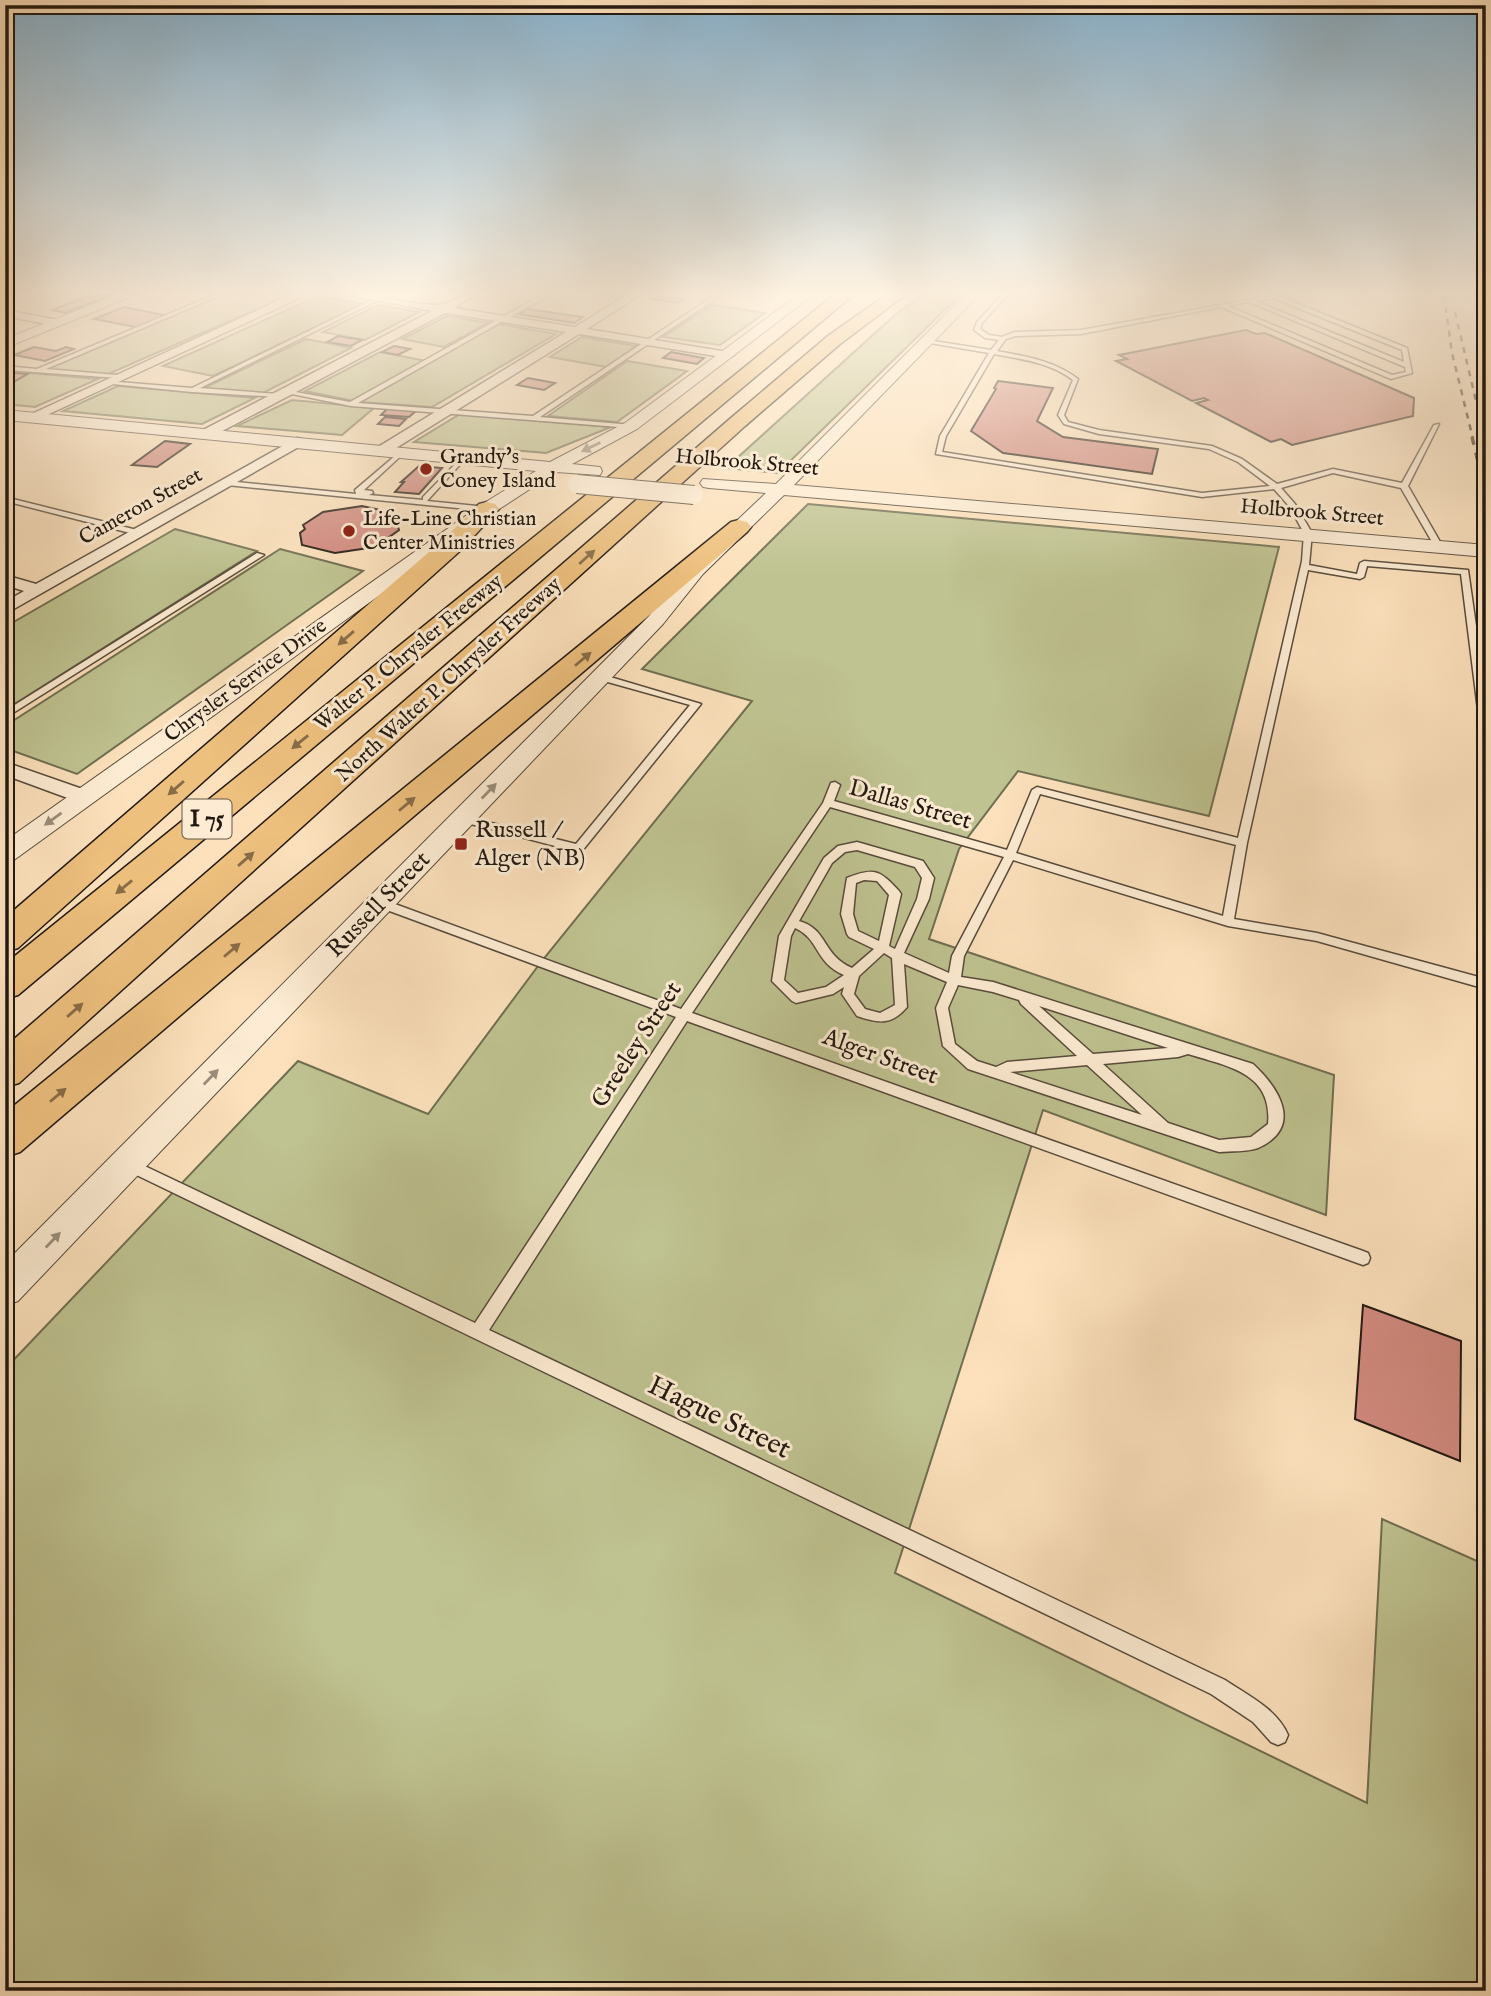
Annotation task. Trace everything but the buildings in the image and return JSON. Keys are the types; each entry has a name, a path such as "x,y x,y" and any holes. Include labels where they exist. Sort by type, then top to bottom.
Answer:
{"highway":[{"name":"Walter P. Chrysler Freeway","path":"5,985 728,388"},
{"name":"North Walter P. Chrysler Freeway","path":"5,1071 778,388"},
{"path":"5,939 497,503"},
{"path":"5,1139 736,514"}],"street":[{"path":"31,417 95,388"},
{"name":"Cameron Street","path":"206,434 293,388"},
{"path":"383,450 483,388"},
{"path":"553,467 631,426 683,388"},
{"name":"Russell Street","path":"5,1289 656,620 736,514 780,489 881,388"},
{"name":"Holbrook Street","path":"5,415 780,489 1486,551"},
{"name":"Cameron Street","path":"5,609 298,442"},
{"name":"Chrysler Service Drive","path":"5,854 497,503 553,467"},
{"path":"497,503 550,483 577,484 694,495 736,514"},
{"path":"5,580 38,590"},
{"path":"5,768 84,797"}],"lane":[{"path":"169,388 282,394 351,404 631,426"},
{"path":"192,390 196,388"},
{"path":"351,404 379,388"},
{"path":"536,417 579,388"},
{"path":"971,388 943,436 937,453 1202,495 1276,487 1333,471 1404,486 1439,547"},
{"path":"1073,388 1061,415 1062,419 1073,426 1210,447 1241,460 1287,497 1309,536 1242,843 1228,922"},
{"path":"1404,486 1437,425"},
{"path":"402,452 358,492 497,503"},
{"path":"426,499 463,458"},
{"path":"227,483 497,503"},
{"path":"5,499 138,533"},
{"path":"5,715 260,555"},
{"path":"1304,566 1360,577 1364,563 1465,572 1486,734"},
{"path":"463,819 578,848 696,704 600,677"},
{"name":"Greeley Street","path":"479,1331 684,1015 828,803 835,785"},
{"path":"854,974 848,994 861,1013 881,1018 901,1007 898,954 923,899 928,878 919,864 856,846 842,849 828,861 785,936 778,981 796,998 829,991 854,974 883,947 895,894 880,877 863,876 851,881 847,914 853,933 883,947 898,954 954,980 993,987 1248,1068 1268,1086 1278,1106 1275,1127 1254,1143 1219,1146 974,1065 949,1046 942,1008 954,980 958,956 1010,855 1037,790 1242,843"},
{"name":"Dallas Street","path":"828,803 980,847"},
{"path":"980,847 1228,922 1317,937 1486,984"},
{"name":"Alger Street","path":"380,903 1363,1258"},
{"path":"793,923 804,925 817,937 832,963 854,974"},
{"path":"1023,998 1167,1129"},
{"path":"997,1073 1007,1068 1187,1049"},
{"name":"Hague Street","path":"127,1164 1218,1687 1260,1715 1278,1735"}],"green space":[{"path":"5,388 77,388 35,407 5,404"},
{"path":"113,388 255,398 202,424 63,411"},
{"path":"206,388 272,388 263,393"},
{"path":"310,388 376,388 353,401 305,391"},
{"path":"384,388 464,388 432,407 359,402"},
{"path":"588,388 663,388 617,422 548,416"},
{"path":"814,388 865,388 778,473 726,468"},
{"path":"292,400 374,408 342,435 237,426"},
{"path":"460,414 611,427 546,453 414,442"},
{"path":"808,504 1279,547 1209,816 1018,771 959,849 929,939 1334,1075 1326,1215 1043,1110 895,1573 1367,1803 1382,1519 1486,1565 1486,1991 5,1991 5,1369 298,1061 428,1114 541,962 752,701 642,669"},
{"path":"175,529 257,551 5,710 5,627"},
{"path":"280,549 363,571 77,774 5,748 5,726"}],"railway":[{"path":"1461,388 1473,439"},
{"path":"1473,388 1485,439"},
{"path":"1472,437 1486,494"},
{"path":"1484,437 1486,445"}],"place":[{"name":"Grandy's Coney Island","path":"426,469"},
{"name":"Life-Line Christian Center Ministries","path":"349,531"},
{"name":"Russell / Alger (NB)","path":"461,844"}]}
